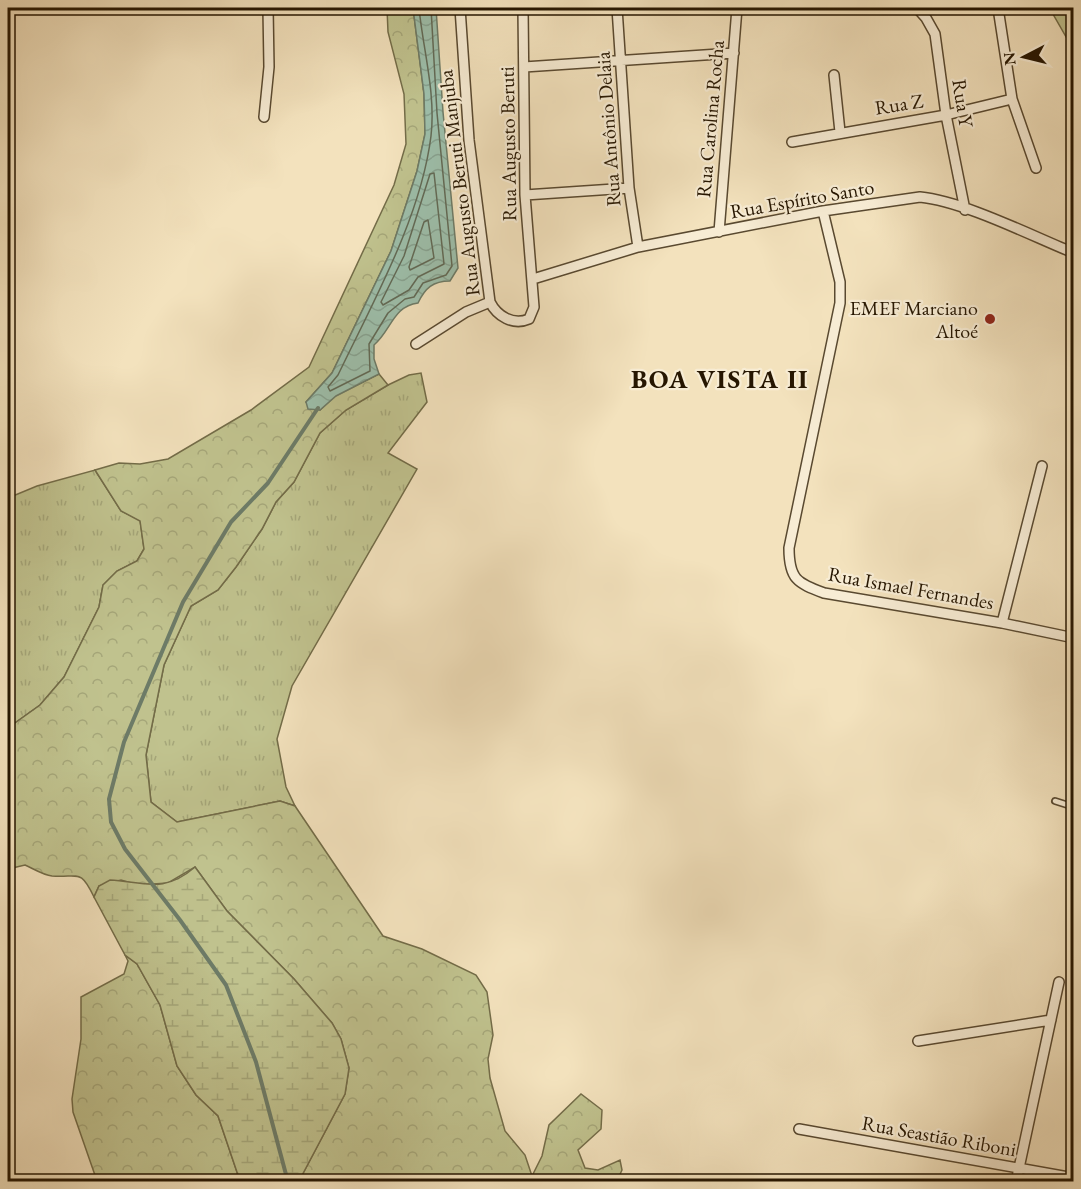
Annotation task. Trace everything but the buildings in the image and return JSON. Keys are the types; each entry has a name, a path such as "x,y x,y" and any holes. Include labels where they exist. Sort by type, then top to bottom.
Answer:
{"street":[{"path":"264,117 269,66 268,8"},
{"name":"Rua Augusto Beruti Manjuba","path":"460,8 469,140 490,302 501,316 511,321 529,319 534,307 533,279"},
{"name":"Rua Augusto Beruti","path":"523,8 525,195 533,279"},
{"name":"Rua Antônio Delaia","path":"617,8 628,188 638,247"},
{"name":"Rua Carolina Rocha","path":"719,232 737,8"},
{"name":"Rua Y","path":"917,8 935,34 946,115 965,210"},
{"path":"998,8 1012,99 1036,168"},
{"path":"524,67 734,53"},
{"path":"834,75 840,132"},
{"name":"Rua Z","path":"792,142 831,137 840,132 946,115 1012,99"},
{"path":"525,195 628,188"},
{"name":"Rua Espírito Santo","path":"533,279 638,247 823,211 920,197 932,198 965,210 1074,253"},
{"name":"Rua Ismael Fernandes","path":"823,211 840,282 840,303 789,548 793,575 798,583 824,593 1002,623 1074,638"},
{"path":"416,344 466,312 490,302"},
{"path":"1002,623 1042,466"},
{"path":"1016,1182 1059,982"},
{"path":"918,1041 1051,1020"},
{"name":"Rua Seastião Riboni","path":"799,1129 1074,1178"}],"lane":[{"path":"1055,801 1074,807"}],"green space":[{"path":"387,8 413,8 424,94 425,134 417,171 391,251 332,373 306,402 320,410 335,396 379,374 388,385 346,410 320,433 294,482 276,502 262,529 236,567 218,590 191,606 164,665 146,755 151,802 177,822 280,801 295,806 383,936 422,949 476,975 487,992 493,1035 488,1059 490,1078 505,1131 525,1155 532,1176 542,1156 549,1125 581,1094 602,1110 601,1129 578,1150 585,1168 598,1170 620,1160 622,1170 617,1181 299,1181 345,1094 349,1068 341,1039 332,1023 294,979 227,911 195,867 168,883 138,885 121,880 99,886 94,897 82,878 78,876 52,876 25,865 8,869 8,728 40,705 64,677 99,607 103,585 117,571 137,561 144,549 140,521 121,511 95,470 119,463 140,464 168,459 251,410 309,367 394,185 406,144 404,94 388,32"},
{"path":"1046,8 1073,8 1073,49 1050,9"},
{"path":"421,373 427,402 388,453 417,469 292,686 277,739 286,787 295,806 280,801 177,822 151,802 146,755 164,665 191,606 218,590 236,567 262,529 276,502 294,482 320,433 346,410 388,385 409,375"},
{"path":"95,470 121,511 140,520 144,549 137,561 117,571 103,585 99,607 64,677 40,705 8,728 8,498 37,486"},
{"path":"195,867 227,911 294,979 332,1023 341,1039 349,1068 345,1094 299,1181 240,1181 218,1116 196,1095 177,1066 160,1005 137,964 125,955 94,897 99,886 110,880 163,884 173,881"},
{"path":"125,955 137,964 160,1005 177,1066 196,1095 218,1116 240,1181 97,1181 73,1112 72,1099 81,1039 81,997 124,974 128,961"}],"water":[{"path":"413,8 436,8 458,268 450,281 430,286 418,303 403,309 374,345 374,359 379,374 336,396 320,410 308,409 306,402 332,373 391,251 417,171 425,134 424,94"}],"waterway":[{"path":"288,1182 256,1062 226,985 180,920 125,849 111,822 109,799 124,742 183,602 231,522 268,483 318,408"}],"place":[{"name":"EMEF Marciano Altoé","path":"990,319"}],"district":[{"name":"BOA VISTA II","path":"720,379"}]}
